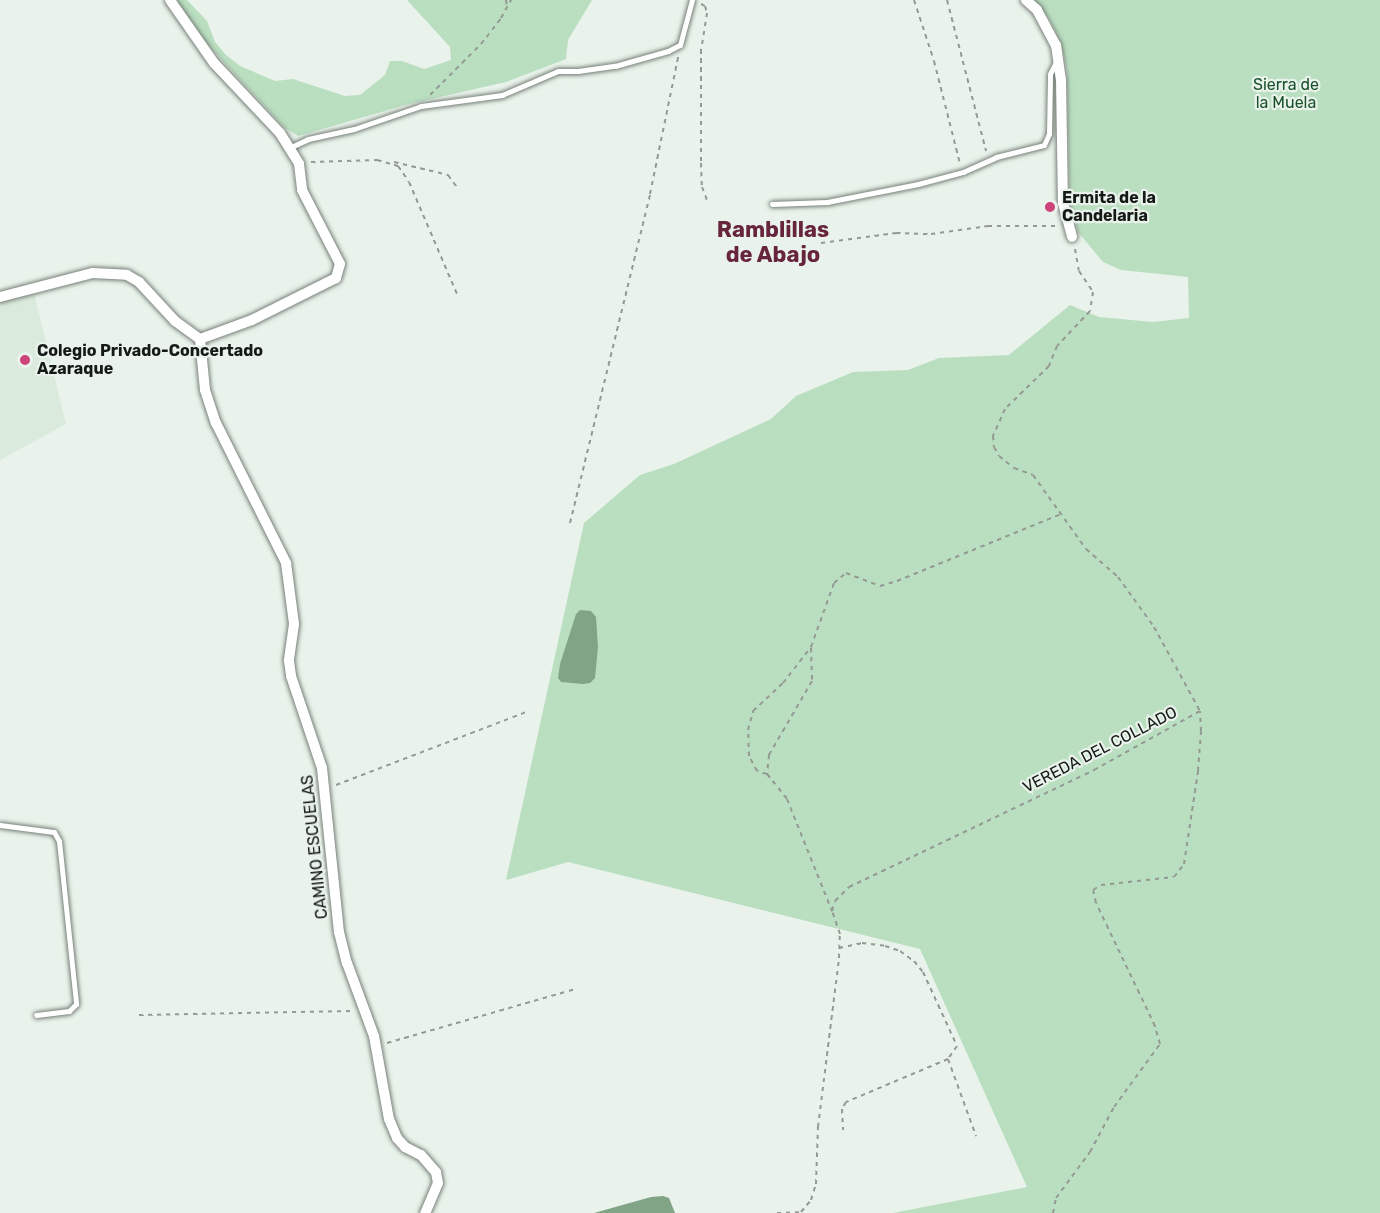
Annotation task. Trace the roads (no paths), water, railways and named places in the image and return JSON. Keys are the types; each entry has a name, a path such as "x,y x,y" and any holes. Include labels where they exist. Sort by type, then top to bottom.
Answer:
{"street":[{"path":"0,297 93,273 127,275 139,282 175,321 200,339 252,320 336,278 340,264 302,190 299,164 290,148 251,99 214,63 189,31 170,0"},
{"path":"1026,0 1037,10 1049,29 1058,58 1063,123 1063,203 1072,237"},
{"name":"CAMINO ESCUELAS","path":"200,339 205,390 216,423 286,563 294,624 289,661 291,676 322,768 339,932 376,1046 389,1119 397,1138 405,1147 421,1155 436,1172 438,1183 425,1213"}],"lane":[{"path":"290,148 308,139 354,129 421,106 502,95 558,71 615,66 680,45 692,0"},
{"path":"772,204 827,202 963,172 988,160 1044,145 1049,134 1050,74 1058,58"},
{"path":"0,825 54,832 59,841 76,1004 75,1008 69,1011 36,1015"}],"place":[{"name":"Ermita de la Candelaria","path":"1050,207"},
{"name":"Colegio Privado-Concertado Azaraque","path":"25,360"}],"district":[{"name":"Ramblillas de Abajo","path":"773,242"}],"park label":[{"name":"Sierra de la Muela","path":"1286,94"}]}
